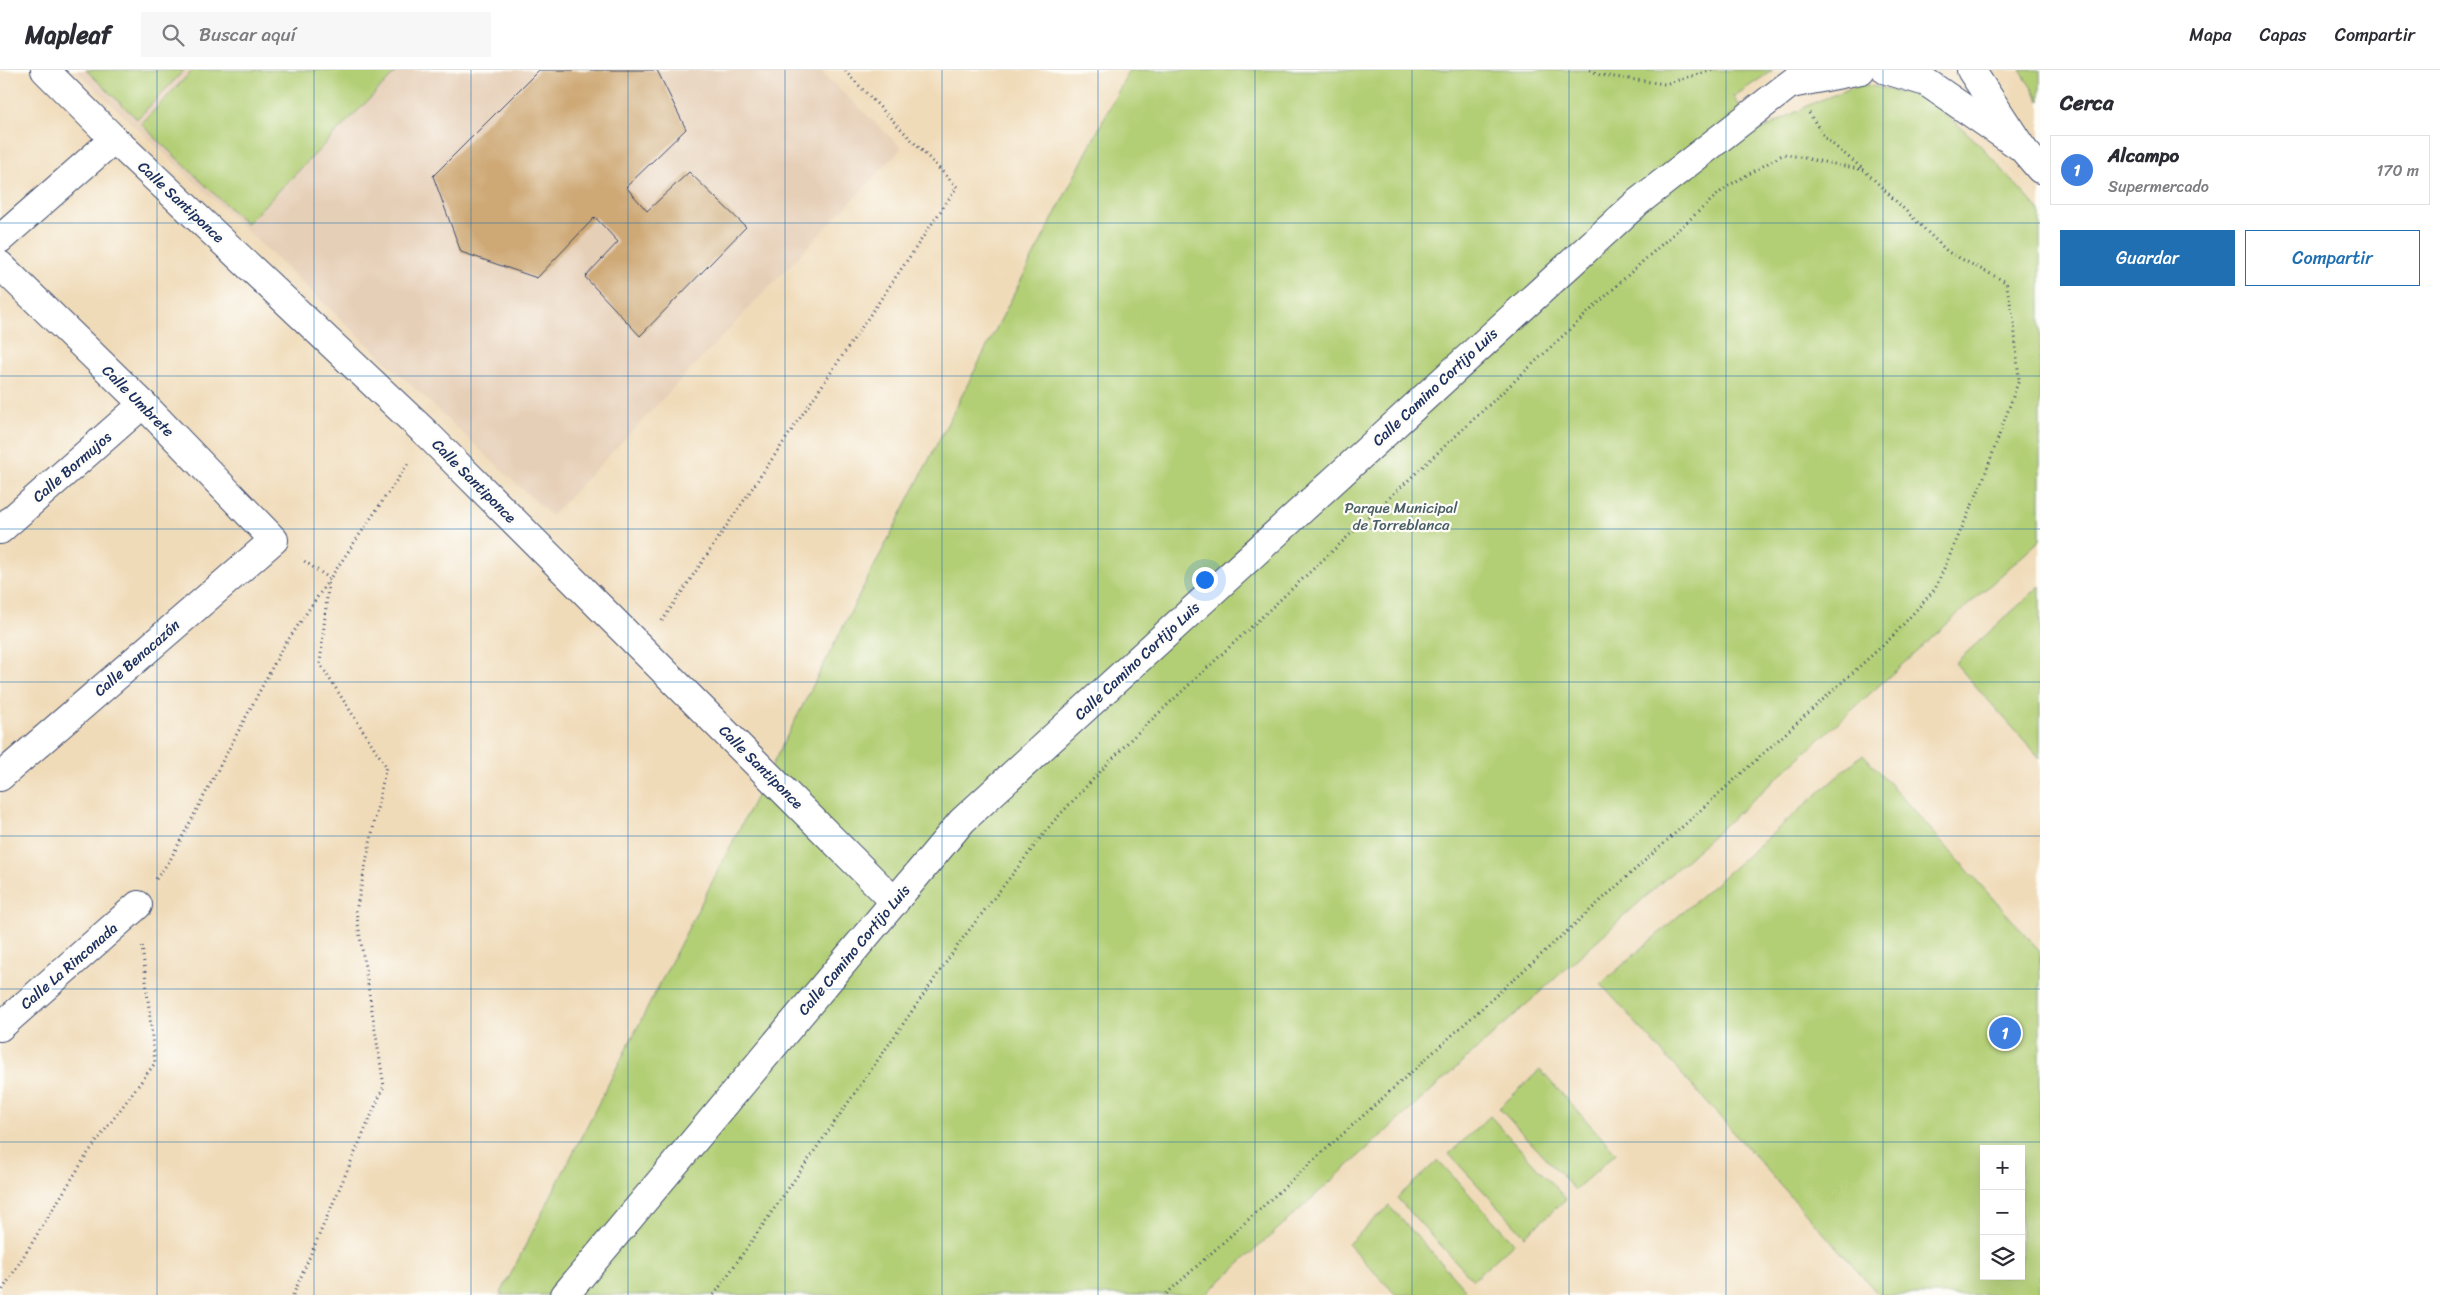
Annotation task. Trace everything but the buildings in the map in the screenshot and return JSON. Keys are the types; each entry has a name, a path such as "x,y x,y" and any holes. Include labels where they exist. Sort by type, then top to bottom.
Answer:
{"street":[{"name":"Calle Santiponce","path":"44,70 114,139 428,435 895,902"},
{"name":"Calle Camino Cortijo Luis","path":"565,1295 962,822 1638,202 1800,77 1861,70"},
{"path":"1886,70 1926,82 2022,148"},
{"path":"1971,70 2022,148 2040,169"},
{"path":"0,239 114,139"},
{"name":"Calle Umbrete","path":"0,265 143,404 274,540"},
{"name":"Calle Bormujos","path":"0,530 143,404"},
{"name":"Calle Benacazón","path":"0,777 274,540"},
{"name":"Calle La Rinconada","path":"0,1027 138,905"}],"path":[{"path":"661,622 957,188 844,70"},
{"path":"1590,70 1600,75 1666,84 1712,70"},
{"path":"1165,1295 1892,637 1935,589 1983,480 2019,380 2014,323 2006,282 1948,252 1864,170 1825,138 1800,77"},
{"path":"714,1295 963,938 1053,822 1131,739 1726,186 1784,154 1864,170"},
{"path":"0,1294 88,1153 155,1063 138,905 170,860 282,649 428,435"},
{"path":"293,1295 384,1086 356,911 386,766 320,664 329,578"}],"shaded area":[{"path":"75,70 819,70 902,148 551,516"}],"green space":[{"path":"86,70 184,70 137,119"},
{"path":"193,70 398,70 246,224 141,124"},
{"name":"Parque Municipal de Torreblanca","path":"1129,70 1773,70 1733,97 1758,132 1813,103 1862,84 1929,98 1978,143 2040,211 2040,540 1205,1295 500,1295"},
{"path":"2020,70 2040,70 2040,101"},
{"path":"2040,586 2040,758 1955,663"},
{"path":"1863,754 2040,951 2040,1295 1879,1295 1601,984"},
{"path":"1540,1070 1616,1153 1575,1190 1499,1108"},
{"path":"1490,1116 1566,1199 1525,1236 1449,1154"},
{"path":"1438,1160 1514,1243 1473,1280 1397,1198"},
{"path":"1389,1206 1465,1289 1459,1295 1396,1295 1348,1244"}],"place":[{"name":"Alcampo","path":"2005,1033"}]}
